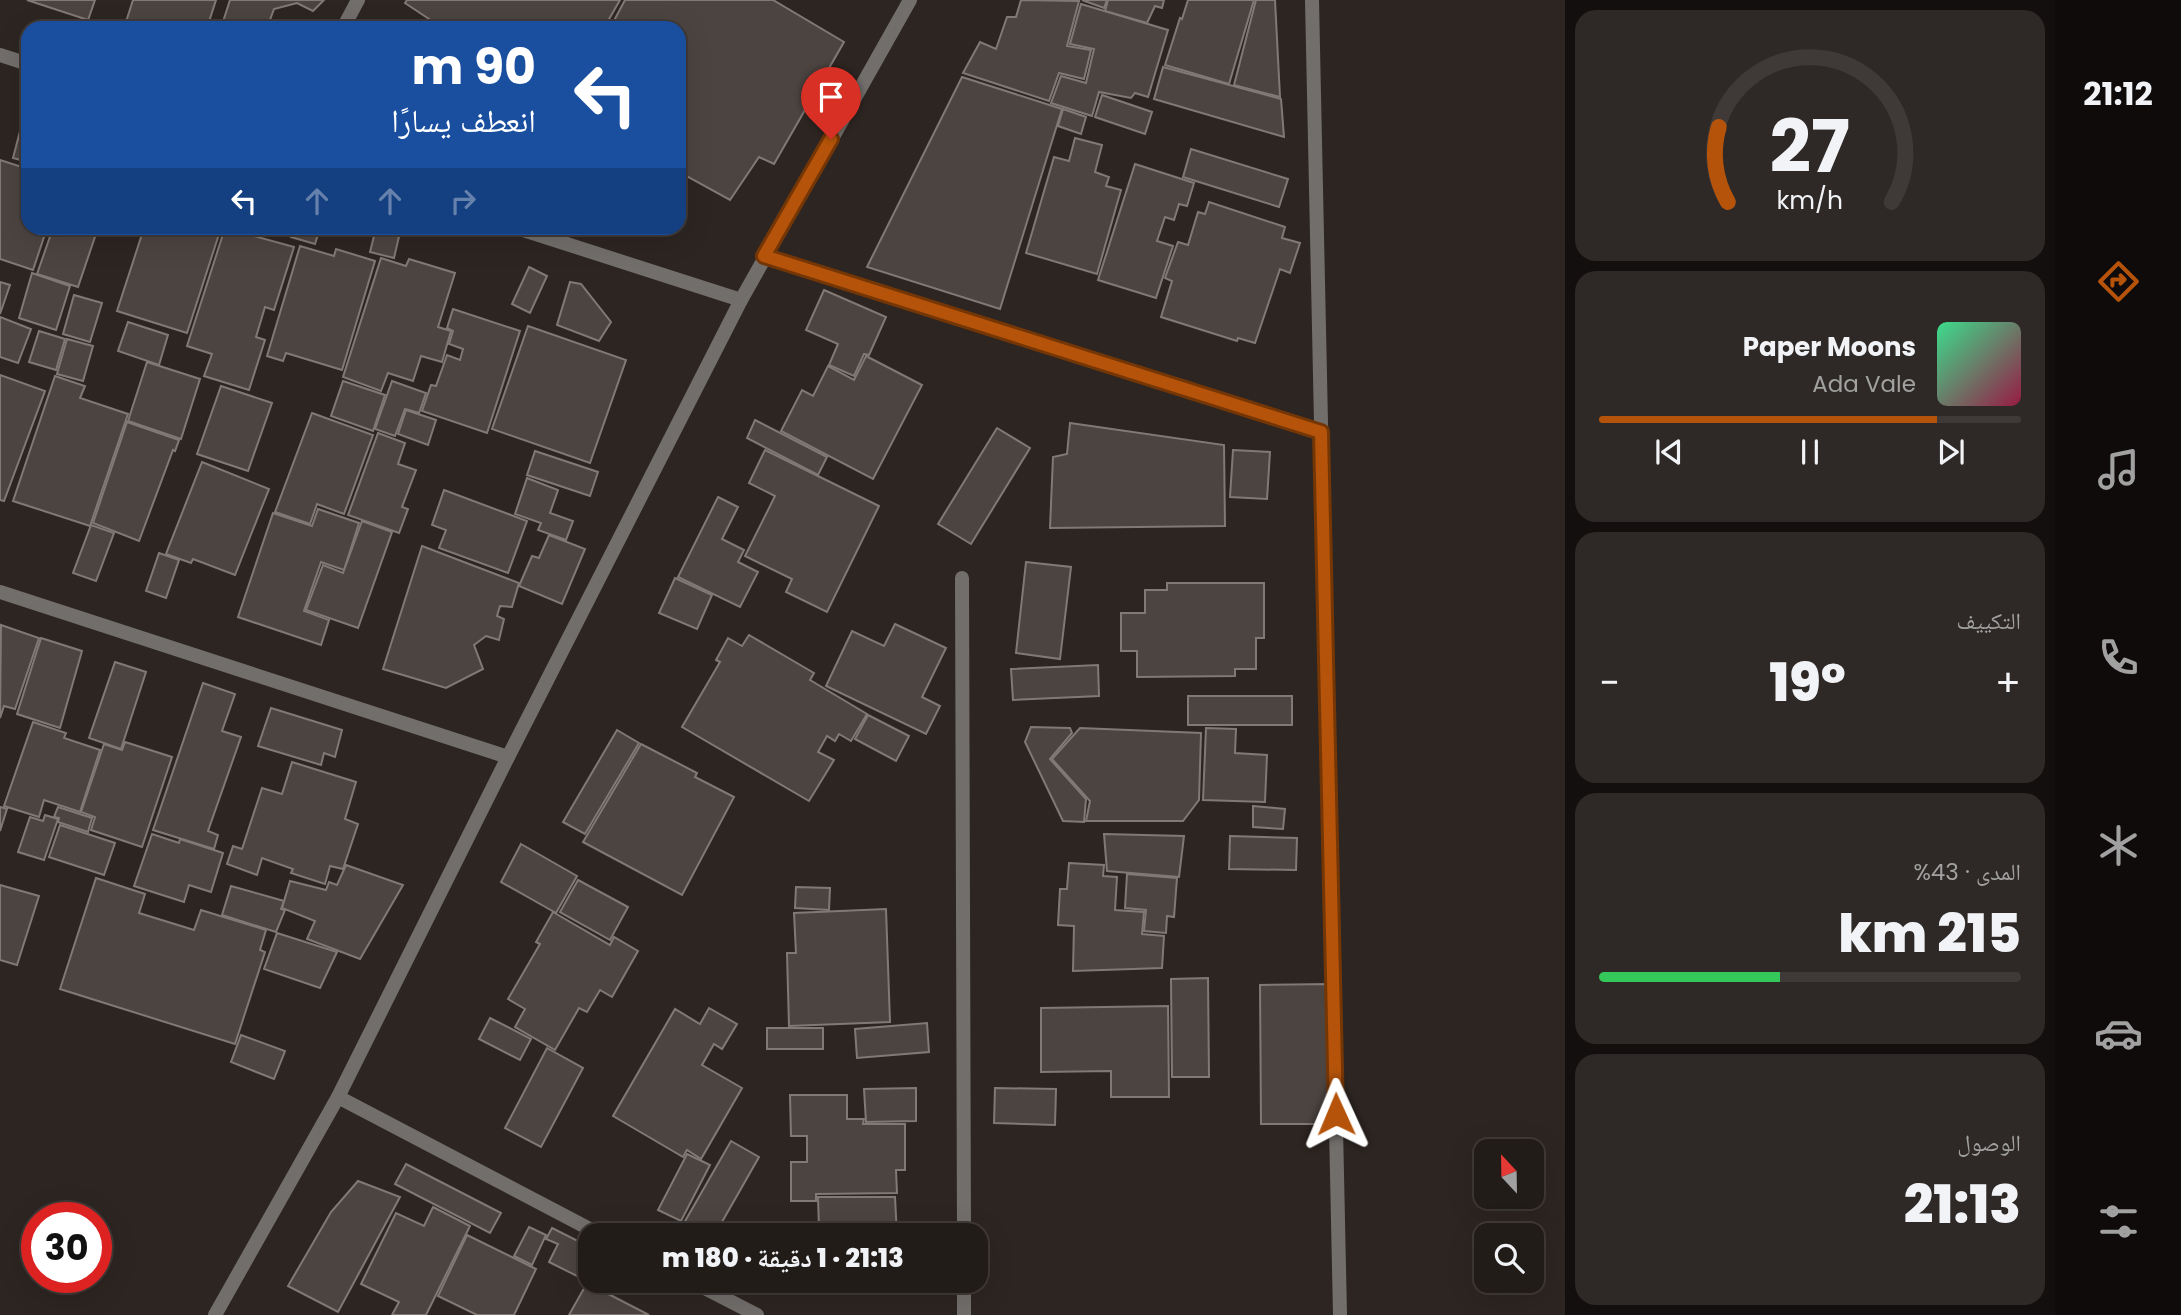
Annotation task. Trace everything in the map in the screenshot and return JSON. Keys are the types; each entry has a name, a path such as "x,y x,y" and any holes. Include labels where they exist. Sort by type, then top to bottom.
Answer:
{"street":[{"path":"346,21 358,0"},
{"path":"215,1315 338,1097 764,256 910,0"},
{"path":"1312,0 1340,1315"},
{"path":"0,55 21,62"},
{"path":"539,235 741,300"},
{"path":"764,256 1321,432"},
{"path":"962,578 964,1223"},
{"path":"0,592 508,757"},
{"path":"338,1097 578,1223"},
{"path":"714,1293 757,1315"},
{"path":"964,1293 964,1315"}],"building":[{"path":"27,0 95,0 88,20"},
{"path":"133,0 216,0 209,21 126,21"},
{"path":"230,0 324,0 313,11 297,3 274,9 270,21 223,21"},
{"path":"407,0 620,0 608,21 432,21 405,3"},
{"path":"625,0 773,0 844,42 774,164 759,157 730,200 686,176 686,21 614,21"},
{"path":"1021,0 1079,1 1067,46 1091,50 1084,79 1059,73 1049,101 963,73 980,42 996,49 1007,17 1016,17"},
{"path":"1082,0 1107,0 1104,8"},
{"path":"1108,0 1164,0 1162,8 1155,6 1147,23 1105,11"},
{"path":"1188,0 1254,0 1229,84 1165,65"},
{"path":"1256,0 1275,0 1280,97 1234,85"},
{"path":"1081,4 1168,30 1148,97 1135,93 1131,98 1099,92 1092,116 1051,103 1061,76 1086,83 1094,49 1070,44"},
{"path":"1163,67 1281,99 1284,137 1154,99"},
{"path":"962,77 1062,109 1000,309 867,267"},
{"path":"1102,95 1152,112 1145,134 1095,117"},
{"path":"1063,109 1086,117 1081,134 1058,126"},
{"path":"21,127 21,160 13,158"},
{"path":"1075,138 1102,145 1095,172 1109,177 1106,186 1121,190 1097,274 1026,253 1054,157 1069,161"},
{"path":"1191,149 1288,179 1279,207 1183,177"},
{"path":"0,160 21,167 21,235 45,235 33,270 0,259"},
{"path":"1135,164 1194,183 1187,206 1179,204 1174,220 1165,217 1157,241 1173,246 1156,298 1098,280"},
{"path":"1209,202 1285,227 1282,238 1300,243 1290,273 1280,269 1255,343 1238,338 1237,341 1161,317 1172,281 1165,278 1178,242 1188,245 1198,212 1205,214"},
{"path":"51,235 96,235 78,287 37,274"},
{"path":"142,235 219,235 187,333 117,311"},
{"path":"223,235 250,235 294,247 274,310 265,307 256,337 265,340 249,390 204,376 212,354 187,346"},
{"path":"292,235 318,235 315,244 291,237"},
{"path":"374,235 399,235 394,258 370,252"},
{"path":"300,246 334,256 336,249 375,261 342,370 286,353 283,361 267,356"},
{"path":"381,258 406,266 409,259 455,273 438,327 451,331 442,362 421,356 413,381 388,373 381,391 343,377"},
{"path":"529,267 547,276 530,313 512,304"},
{"path":"32,273 70,286 56,330 19,318"},
{"path":"0,282 10,285 0,314"},
{"path":"570,282 581,284 611,322 599,341 557,325"},
{"path":"824,290 886,317 869,355 864,354 854,376 829,365 838,344 806,330"},
{"path":"74,295 102,303 90,342 63,334"},
{"path":"453,309 520,331 487,433 422,411 431,385 436,386 447,355 460,360 463,349 449,344 453,331 447,328"},
{"path":"0,317 31,329 18,363 0,357"},
{"path":"128,322 168,335 159,365 118,351"},
{"path":"528,326 626,360 590,463 492,429"},
{"path":"39,331 65,339 56,370 29,362"},
{"path":"67,339 93,346 83,381 57,374"},
{"path":"866,356 922,385 873,479 781,431 802,390 813,396 828,366 854,380"},
{"path":"147,362 200,379 181,439 128,421"},
{"path":"0,375 45,391 4,501 0,500"},
{"path":"55,376 85,386 80,398 128,414 90,526 13,501"},
{"path":"343,381 385,395 373,431 331,416"},
{"path":"392,381 426,393 419,413 405,409 395,436 375,429"},
{"path":"221,386 272,403 248,471 197,454"},
{"path":"406,410 436,420 428,445 398,434"},
{"path":"312,413 373,435 344,514 317,504 310,524 275,512"},
{"path":"755,420 827,457 818,475 747,438"},
{"path":"127,422 179,440 139,541 93,523"},
{"path":"1070,423 1224,445 1225,526 1050,528 1053,457 1067,454"},
{"path":"997,428 1030,448 971,544 938,524"},
{"path":"378,433 405,443 398,464 416,470 402,507 408,509 399,533 348,515"},
{"path":"765,450 879,506 827,612 786,592 792,579 745,556 775,496 749,483"},
{"path":"1233,450 1270,452 1267,499 1230,497"},
{"path":"535,451 598,472 590,496 527,475"},
{"path":"202,462 269,489 235,575 193,559 191,563 166,554"},
{"path":"527,478 558,490 550,513 573,521 566,540 538,530 541,523 515,514"},
{"path":"444,490 527,521 508,573 439,548 446,530 432,525"},
{"path":"718,497 738,507 722,539 744,550 738,562 758,572 740,607 678,577"},
{"path":"318,509 359,523 344,570 321,562 304,611 329,620 321,645 238,617 273,513 312,526"},
{"path":"362,521 392,532 358,628 306,610 323,565 343,573"},
{"path":"91,525 114,533 96,581 73,573"},
{"path":"549,535 585,549 562,604 519,586 532,556 539,558"},
{"path":"422,546 519,583 512,607 500,606 497,616 504,619 499,640 486,636 474,645 483,669 446,688 383,669"},
{"path":"159,553 179,560 166,598 146,591"},
{"path":"1026,562 1071,567 1060,659 1016,653"},
{"path":"675,578 712,595 697,629 659,613"},
{"path":"1167,583 1264,583 1264,638 1256,638 1256,669 1235,669 1235,676 1137,677 1137,651 1121,651 1121,613 1145,613 1145,590 1167,590"},
{"path":"895,624 946,648 922,697 940,706 926,734 826,686 852,631 884,646"},
{"path":"1,625 39,638 15,709 4,706 0,718"},
{"path":"749,635 814,673 810,680 867,714 851,741 839,734 835,741 827,736 818,752 834,760 809,801 682,727 720,662 716,660 728,638 742,646"},
{"path":"41,638 82,651 60,728 17,714"},
{"path":"115,662 146,672 121,749 89,738"},
{"path":"1098,665 1099,696 1013,700 1011,669"},
{"path":"203,683 235,694 222,731 241,737 208,831 218,835 214,849 153,830"},
{"path":"1188,696 1292,696 1292,725 1188,725"},
{"path":"271,708 342,730 335,757 324,753 321,765 258,746"},
{"path":"868,715 909,736 896,761 855,739"},
{"path":"33,722 66,733 64,738 100,750 80,812 44,800 39,817 4,806"},
{"path":"1031,727 1070,728 1072,733 1050,759 1086,799 1084,822 1063,821 1025,742"},
{"path":"1080,728 1201,733 1199,800 1183,821 1086,821 1090,801 1052,759"},
{"path":"1206,728 1236,729 1235,753 1267,755 1265,802 1203,800"},
{"path":"617,730 639,743 585,834 563,822"},
{"path":"125,742 172,757 142,847 91,830 95,817 81,812 104,744 122,750"},
{"path":"641,744 697,773 695,777 734,797 682,895 583,842"},
{"path":"292,762 356,782 345,819 358,824 343,869 330,866 325,884 291,873 293,869 262,858 257,875 227,864 233,846 242,849 262,788 282,794"},
{"path":"1253,806 1285,809 1283,829 1253,827"},
{"path":"0,807 7,809 0,831"},
{"path":"58,807 92,818 88,832 58,822 59,818 54,817"},
{"path":"45,815 58,819 44,860 18,852 30,817 43,821"},
{"path":"60,825 115,843 104,875 49,857"},
{"path":"152,834 179,843 180,839 223,853 211,892 189,885 184,902 134,886"},
{"path":"1104,834 1184,836 1179,877 1107,871"},
{"path":"1230,836 1297,838 1296,870 1229,869"},
{"path":"521,844 577,876 556,913 501,882"},
{"path":"1069,863 1104,865 1103,876 1117,877 1115,910 1144,912 1142,934 1164,936 1162,968 1073,971 1074,926 1058,925 1060,889 1067,889"},
{"path":"346,865 403,885 360,959 307,939 315,921 282,908 290,881 326,890 329,882 337,885"},
{"path":"1127,874 1177,878 1174,917 1167,916 1166,933 1144,931 1146,910 1125,908"},
{"path":"96,878 145,894 139,913 194,930 201,910 266,930 260,950 265,952 235,1044 60,989"},
{"path":"578,880 628,907 610,940 560,912"},
{"path":"0,885 39,896 17,965 0,960"},
{"path":"231,886 284,901 281,909 285,910 276,932 222,915"},
{"path":"796,887 830,888 829,910 795,908"},
{"path":"886,909 890,1022 789,1026 787,953 796,953 794,913"},
{"path":"553,912 610,945 614,937 638,951 612,997 600,990 587,1012 579,1008 555,1050 515,1027 525,1009 508,999 540,944 536,942"},
{"path":"277,933 337,952 320,988 264,969"},
{"path":"1208,978 1209,1077 1172,1077 1171,979"},
{"path":"1331,984 1331,1124 1261,1124 1260,985"},
{"path":"1168,1006 1169,1097 1111,1097 1111,1071 1041,1072 1041,1008"},
{"path":"709,1008 737,1024 722,1049 714,1044 702,1065 742,1088 701,1159 687,1150 683,1157 613,1116 675,1009 700,1024"},
{"path":"490,1018 531,1039 520,1060 479,1039"},
{"path":"927,1023 929,1052 857,1058 855,1029"},
{"path":"767,1028 823,1028 823,1049 767,1049"},
{"path":"241,1035 285,1051 274,1079 231,1062"},
{"path":"547,1048 583,1068 541,1147 505,1128"},
{"path":"916,1088 916,1121 866,1122 864,1089"},
{"path":"995,1088 1056,1089 1055,1125 994,1123"},
{"path":"790,1095 847,1095 847,1119 864,1119 863,1124 905,1124 905,1170 896,1170 897,1193 816,1194 816,1201 791,1201 791,1162 807,1162 807,1136 791,1136"},
{"path":"731,1141 759,1157 721,1223 684,1223"},
{"path":"687,1154 710,1165 681,1221 658,1210"},
{"path":"406,1164 501,1213 490,1233 395,1184"},
{"path":"358,1181 400,1197 338,1312 288,1286 331,1212"},
{"path":"818,1197 895,1197 896,1223 819,1223"},
{"path":"433,1207 470,1226 426,1315 392,1315 399,1302 361,1284 396,1213 424,1226"},
{"path":"529,1227 546,1235 532,1265 514,1256"},
{"path":"552,1228 578,1241 578,1276 549,1262 558,1244 546,1239"},
{"path":"467,1235 536,1269 514,1315 477,1315 438,1296"},
{"path":"581,1293 606,1293 649,1315 569,1315"}],"route":[{"path":"831,139 764,256 1321,432 1336,1114"}]}
